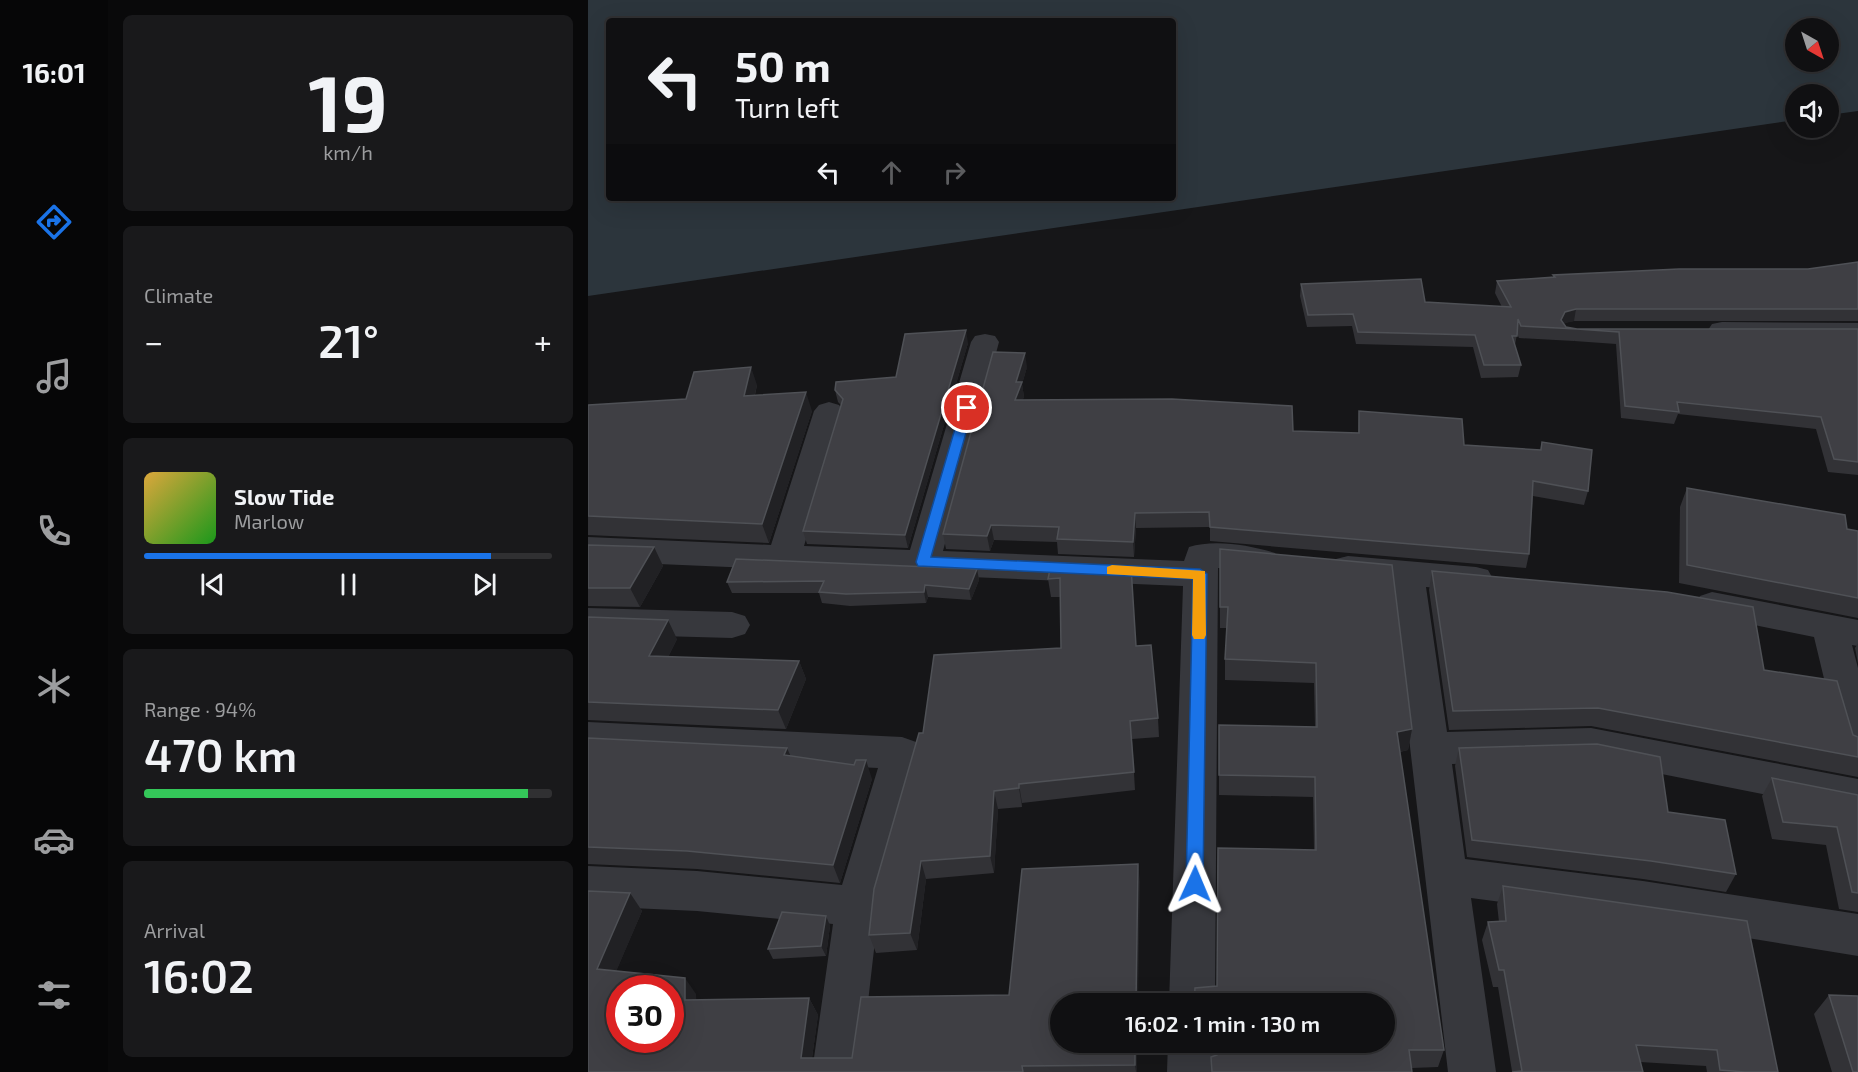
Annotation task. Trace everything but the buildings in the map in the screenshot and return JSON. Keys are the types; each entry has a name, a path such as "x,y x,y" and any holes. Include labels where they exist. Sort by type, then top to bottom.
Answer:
{"street":[{"path":"1698,330 1858,331"},
{"path":"923,562 985,342"},
{"path":"784,556 829,411"},
{"path":"588,549 1200,574"},
{"path":"1192,993 1201,555 1510,582"},
{"path":"1407,573 1472,1072"},
{"path":"1682,599 1843,629 1858,741"},
{"path":"588,621 732,625"},
{"path":"588,738 902,753 857,906 836,1072"},
{"path":"1431,749 1591,744 1858,796"},
{"path":"1447,876 1643,901 1858,935"},
{"path":"588,886 697,891 857,906"},
{"path":"1191,1072 1192,1053"}],"shaded area":[{"path":"588,0 1858,0 1858,111 1839,114 1839,84 1785,84 1785,121 588,296"}],"slow traffic":[{"path":"1112,570 1200,574 1199,635"}],"route":[{"path":"967,408 923,562 1200,574 1195,884"}]}
